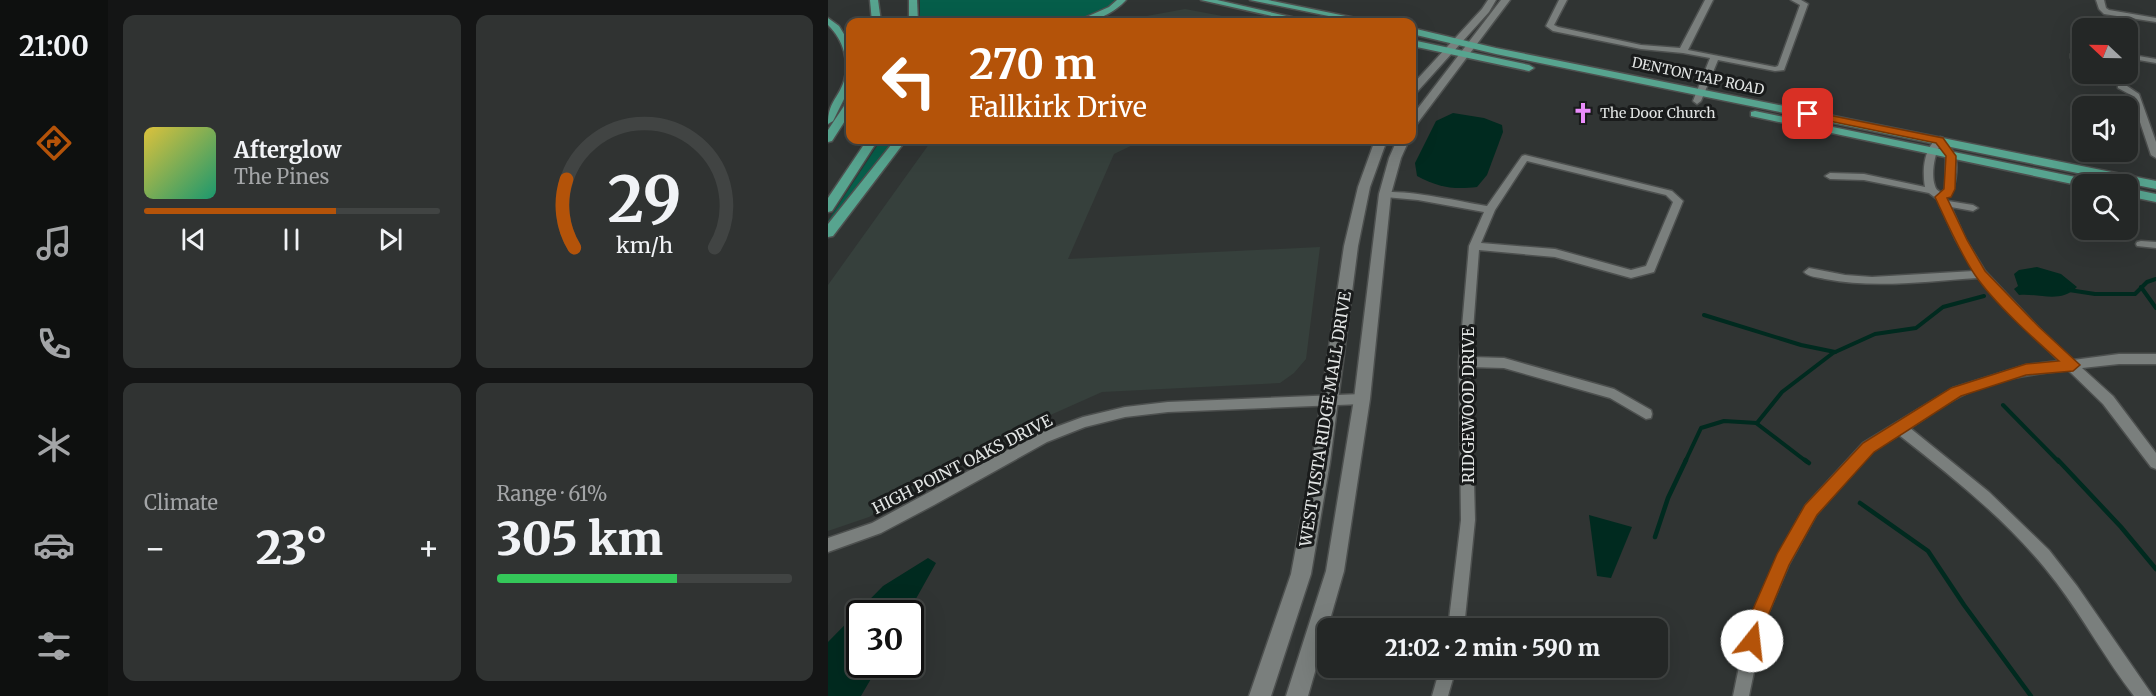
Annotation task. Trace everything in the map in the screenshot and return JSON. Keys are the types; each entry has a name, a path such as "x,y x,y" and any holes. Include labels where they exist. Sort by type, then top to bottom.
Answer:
{"main road":[{"path":"874,0 876,18"},
{"path":"913,0 914,18"},
{"path":"1205,0 1288,18"},
{"path":"1254,0 1350,18"},
{"path":"1416,87 1486,10 1492,0"},
{"path":"1416,117 1506,0"},
{"path":"1092,18 1123,1"},
{"path":"1312,18 1320,12"},
{"path":"828,21 835,25 843,36 846,45"},
{"name":"DENTON TAP ROAD","path":"1416,32 1457,41 1469,49 1472,57 1940,141 2156,185"},
{"name":"DENTON TAP ROAD","path":"1416,44 1449,50 1469,49"},
{"path":"828,121 846,86"},
{"name":"DENTON TAP ROAD","path":"1699,97 1951,156 2072,180"},
{"path":"829,136 846,111"},
{"path":"828,208 869,144"},
{"path":"828,233 897,144"},
{"name":"WEST VISTA RIDGE MALL DRIVE","path":"1260,696 1301,574 1330,400 1348,266 1364,187 1380,144"},
{"name":"WEST VISTA RIDGE MALL DRIVE","path":"1297,696 1335,571 1362,399 1385,194 1401,144"},
{"path":"1364,187 1385,194"},
{"path":"2138,194 2156,198"}],"street":[{"path":"1563,0 1550,26 1556,29 1641,47 1683,51 1775,69 1781,68 1804,4 1796,0"},
{"path":"1683,51 1708,0"},
{"path":"2100,0 2103,9 2107,12 2156,20"},
{"path":"1699,97 1715,57"},
{"path":"2138,58 2156,61"},
{"path":"2121,86 2135,94 2156,155"},
{"path":"1939,197 1947,194 1950,189 1951,156 1940,141 1931,151 1928,179 1981,274 2034,330 2108,399 2156,463"},
{"name":"RIDGEWOOD DRIVE","path":"1457,618 1468,520 1465,362 1474,246 1490,210 1525,158 1669,193 1678,201 1650,269 1631,274 1555,253 1474,246"},
{"path":"1830,176 1864,177 1973,208"},
{"path":"1385,194 1418,197 1490,210"},
{"path":"2141,244 2156,245"},
{"path":"1809,272 1845,279 1872,281 1981,274"},
{"path":"1741,696 1756,623 1783,560 1811,510 1868,447 1956,392 1990,380 2026,370 2119,359 2156,359"},
{"path":"1465,362 1504,363 1614,394 1646,414"},
{"name":"HIGH POINT OAKS DRIVE","path":"828,545 876,528 1041,438 1083,423 1125,412 1168,407 1362,399"},
{"path":"1899,427 1983,496 2060,574 2145,696"},
{"path":"1440,696 1445,678"}],"shaded area":[{"path":"920,0 1116,0 1109,8 1085,18 920,18"},
{"path":"1185,9 1233,18 1136,18"},
{"path":"1453,113 1484,118 1502,125 1503,132 1487,175 1477,187 1446,187 1417,176 1415,163 1436,121"},
{"path":"878,144 895,144 828,231 828,221"},
{"path":"929,144 1135,144 1114,154 1068,259 1320,247 1306,359 1294,373 1280,383 1102,392 1019,429 869,517 828,531 828,285"},
{"path":"2037,267 2061,274 2077,287 2064,295 2050,297 2019,295 2014,289 2018,286 2014,274 2019,270"},
{"path":"1589,515 1632,527 1611,578 1597,576"},
{"path":"928,558 936,563 915,600 869,600 883,586"},
{"path":"846,624 846,678 871,678 861,696 828,696 828,642"}],"waterway":[{"path":"2141,288 2147,282 2156,279"},
{"path":"2069,290 2095,294 2135,294 2141,288"},
{"path":"2141,288 2156,308"},
{"path":"1685,462 1701,428 1724,421 1757,423 1782,392 1833,353 1875,334 1916,328 1943,307 1984,296"},
{"path":"1704,315 1801,345 1835,352"},
{"path":"2003,405 2059,462"},
{"path":"1756,423 1807,462"},
{"path":"1655,537 1668,498 1686,460"},
{"path":"1805,460 1809,463"},
{"path":"2058,460 2121,527 2156,569"},
{"path":"1860,503 1928,551 1964,605 2031,696"}],"place":[{"name":"The Door Church","path":"1583,113"}],"route":[{"path":"1752,641 1756,623 1783,560 1811,510 1868,447 1956,392 2026,370 2073,365 2007,304 1981,274 1961,240 1941,197 1950,189 1951,156 1940,141 1808,114"}]}
